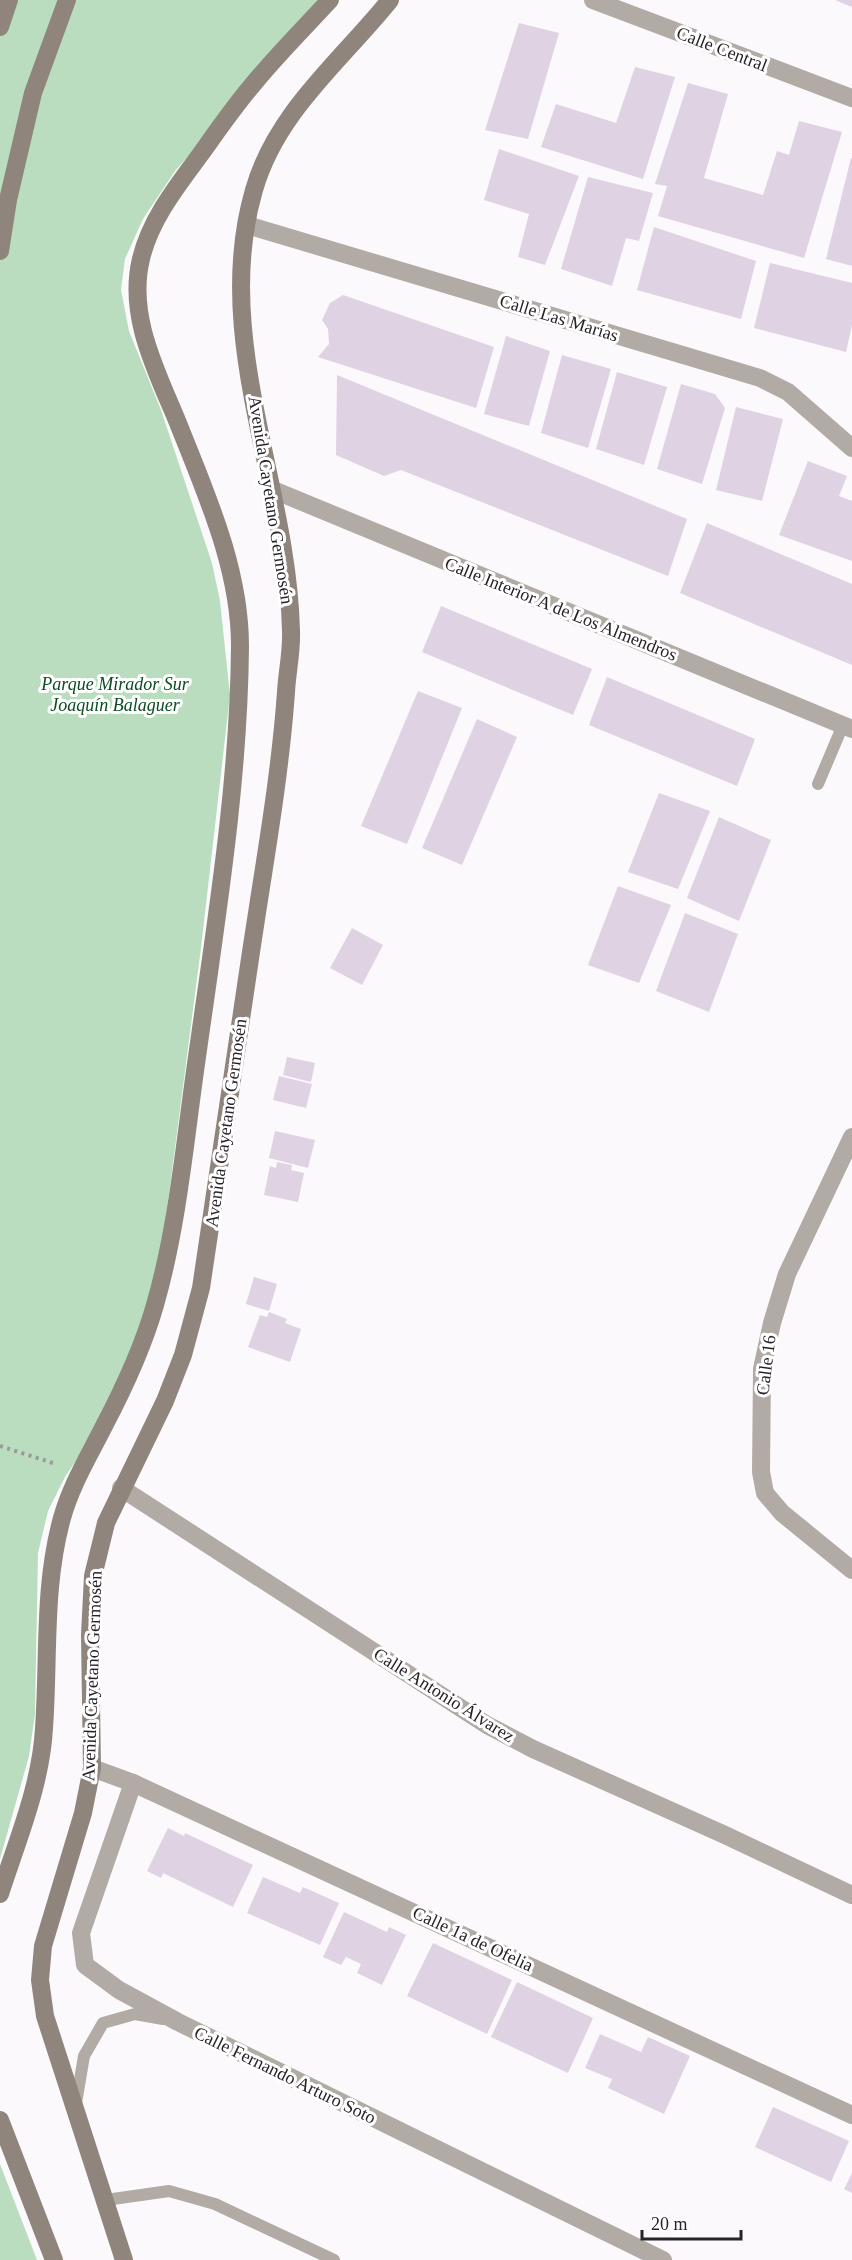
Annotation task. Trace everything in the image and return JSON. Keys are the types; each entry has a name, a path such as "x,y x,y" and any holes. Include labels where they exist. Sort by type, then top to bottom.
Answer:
{"street":[{"path":"0,27 9,0"},
{"path":"0,251 8,200 33,93 67,0"},
{"path":"0,1894 27,1810 42,1748 52,1569 62,1518 79,1472 106,1424 148,1328 171,1235 212,949 236,745 240,636 236,598 228,558 205,490 140,322 137,289 141,258 158,215 188,171 254,83 330,0"},
{"name":"Avenida Cayetano Germosén","path":"124,2260 45,2016 40,1980 43,1946 83,1813 92,1768 90,1635 93,1575 106,1523 165,1401 183,1355 201,1288 280,764 291,633 286,567 244,340 240,278 247,225 254,190 272,144 299,103 390,0"},
{"name":"Calle Central","path":"592,0 852,98"},
{"name":"Calle Las Marías","path":"247,225 760,378 788,392 852,448"},
{"name":"Calle Interior A de Los Almendros","path":"271,489 847,728"},
{"name":"Calle 16","path":"852,1137 787,1274 772,1323 762,1369 761,1472 765,1493 782,1513 852,1570"},
{"name":"Calle Antonio Álvarez","path":"121,1488 487,1725 533,1749 852,1895"},
{"name":"Calle 1a de Ofelia","path":"92,1768 133,1783 852,2115"},
{"name":"Calle Fernando Arturo Soto","path":"133,1783 81,1933 85,1965 119,1990 178,2022 663,2260"},
{"path":"0,2120 54,2260"}],"lane":[{"path":"818,784 847,728"},
{"path":"74,2110 84,2056 103,2023 135,2014 178,2022"},
{"path":"106,2200 169,2191 214,2204 334,2260"}],"green space":[{"name":"Parque Mirador Sur Joaquín Balaguer","path":"0,0 326,0 175,171 143,219 125,259 121,290 129,331 161,410 212,563 220,601 230,695 201,948 157,1286 99,1426 65,1477 48,1511 38,1553 35,1714 29,1756 0,1859"},
{"path":"0,2164 37,2260 0,2260"}],"building":[{"path":"835,0 852,0 852,7"},
{"path":"519,23 559,33 528,139 485,130"},
{"path":"635,67 675,77 643,179 541,147 556,104 616,123"},
{"path":"688,83 728,94 704,178 763,195 777,151 789,155 799,121 842,132 804,258 658,216 667,186 655,184"},
{"path":"499,149 579,176 545,265 518,257 529,214 484,200"},
{"path":"852,158 852,266 826,259"},
{"path":"588,177 653,193 639,241 626,238 612,286 561,269"},
{"path":"654,227 756,261 741,319 637,290"},
{"path":"770,263 852,283 852,325 846,352 754,328"},
{"path":"343,295 494,347 476,408 318,357 329,344 328,329 322,320 330,303"},
{"path":"506,336 550,351 529,426 484,414"},
{"path":"562,355 611,369 588,448 541,433"},
{"path":"617,372 667,387 644,465 596,449"},
{"path":"337,375 687,519 668,576 401,470 384,476 336,455"},
{"path":"681,384 715,394 725,408 702,484 657,469"},
{"path":"736,407 783,419 762,501 716,490"},
{"path":"808,461 847,476 839,496 852,501 852,561 779,535"},
{"path":"707,523 852,584 852,665 680,593"},
{"path":"441,606 592,669 573,715 422,652"},
{"path":"607,677 755,739 737,786 589,725"},
{"path":"418,691 462,708 407,844 361,826"},
{"path":"477,719 517,737 462,865 422,848"},
{"path":"659,793 710,811 678,889 628,872"},
{"path":"719,817 771,840 739,921 687,898"},
{"path":"618,886 671,905 639,983 588,965"},
{"path":"685,913 738,934 709,1012 656,991"},
{"path":"352,928 383,945 362,985 330,968"},
{"path":"287,1057 315,1063 311,1082 283,1075"},
{"path":"279,1076 312,1084 306,1108 273,1100"},
{"path":"275,1131 315,1140 308,1168 269,1158"},
{"path":"277,1162 292,1165 291,1170 304,1173 298,1202 264,1195 270,1166 276,1168"},
{"path":"254,1277 277,1284 269,1311 246,1304"},
{"path":"269,1312 287,1319 285,1323 301,1329 290,1362 248,1347 260,1315 267,1317"},
{"path":"168,1828 184,1836 185,1833 253,1865 233,1907 163,1873 161,1878 147,1871"},
{"path":"263,1877 300,1893 303,1887 339,1903 320,1945 247,1913"},
{"path":"344,1912 387,1932 389,1927 406,1935 382,1985 357,1973 361,1964 346,1957 341,1965 323,1957"},
{"path":"433,1943 512,1980 487,2034 407,1996"},
{"path":"517,1982 593,2018 568,2073 491,2037"},
{"path":"600,2034 641,2052 648,2037 690,2056 664,2114 608,2088 612,2079 585,2068"},
{"path":"773,2107 849,2141 831,2182 755,2147"},
{"path":"852,2173 852,2193 844,2189"}]}
